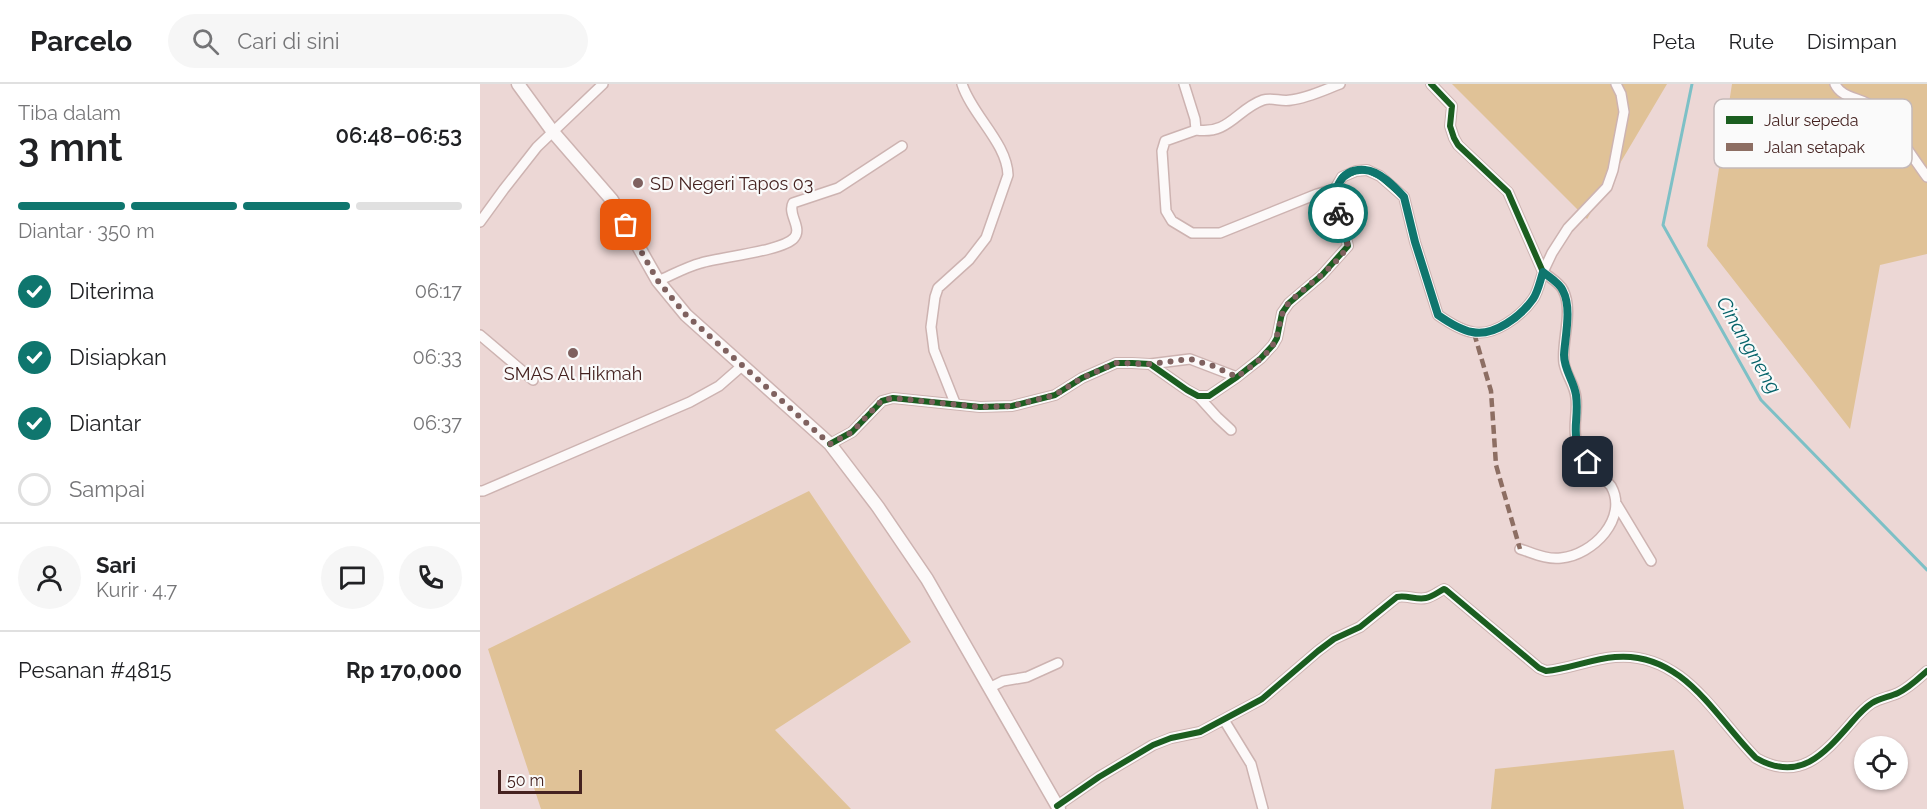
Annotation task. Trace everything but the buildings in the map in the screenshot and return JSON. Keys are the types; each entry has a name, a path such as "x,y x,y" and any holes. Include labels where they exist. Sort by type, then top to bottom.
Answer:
{"street":[{"path":"518,84 553,132 612,200 658,281 686,315 830,444 878,507 927,579 991,687 1058,808 1099,777 1153,745 1171,738 1200,732 1262,699 1334,639 1360,627 1397,597 1405,595 1428,598 1444,589 1539,668 1546,671 1614,657 1633,657 1666,668 1699,692 1756,758 1782,768 1810,762 1822,753 1865,708 1873,702 1906,688 1927,671"},
{"path":"480,222 525,162 603,84"},
{"path":"955,404 934,350 931,327 935,297 938,288 969,260 986,238 1008,175 1008,165 1002,153 962,84"},
{"path":"1184,84 1195,119 1196,130"},
{"path":"1335,189 1220,233 1192,233 1172,221 1166,211 1162,151 1165,141 1196,130 1205,131 1226,126 1262,100 1300,99 1340,84"},
{"path":"1431,84 1452,106 1450,126 1458,145 1508,192 1543,272 1562,288 1566,298 1567,333 1564,364 1576,397 1576,441 1581,453 1614,492 1615,515 1599,538 1581,552 1570,556 1550,558 1520,549"},
{"path":"1198,396 1209,396 1261,358 1273,345 1281,313 1348,246 1335,204 1335,189 1342,177 1356,171 1366,170 1380,176 1404,197 1415,242 1438,315 1474,333 1501,326 1521,314 1534,298 1552,253 1568,228 1607,187 1613,170 1624,112 1621,94 1616,84"},
{"path":"1835,84 1844,94 1861,99"},
{"path":"658,281 704,262 771,248 790,241 797,232 790,209 793,203 838,188 902,146"},
{"path":"1912,157 1927,177"},
{"path":"480,335 533,380"},
{"path":"830,444 852,432 882,400 893,398 980,407 1012,406 1055,395 1082,378 1116,363 1150,364 1190,359 1237,377"},
{"path":"1150,364 1198,396 1231,430"},
{"path":"480,491 483,492 690,402 719,386 743,365"},
{"path":"1616,503 1651,561"},
{"path":"991,687 1058,663"},
{"path":"1224,720 1251,764 1263,809"}],"shaded area":[{"path":"1452,84 1667,84 1587,219"},
{"path":"1732,84 1927,84 1927,254 1880,265 1850,429 1707,246 1719,168 1912,168 1912,99 1730,99"},
{"path":"809,491 911,642 775,730 851,809 541,809 488,649"},
{"path":"1674,750 1684,809 1491,809 1495,769"}],"waterway":[{"name":"Cinangneng","path":"1692,84 1663,225 1761,400 1927,570"}],"marked path":[{"path":"1474,333 1491,391 1496,465 1520,549"}],"cycle path":[{"path":"830,444 852,432 882,401 893,398 980,407 1012,406 1055,395 1082,378 1116,363 1150,364 1198,396 1209,396 1261,358 1277,338 1282,313 1289,303 1322,275 1348,246 1335,204 1335,189 1342,177 1356,171 1367,170 1380,176 1404,197 1415,242 1438,315 1459,328 1472,332 1489,331 1506,324 1522,312 1533,299 1543,272 1508,192 1458,145 1450,126 1452,106 1431,84"},
{"path":"1057,806 1099,777 1153,745 1171,738 1200,732 1262,699 1318,651 1334,639 1360,627 1397,597 1426,598 1444,589 1539,668 1546,671 1615,657 1639,658 1660,664 1696,690 1756,758 1772,765 1798,766 1810,761 1831,745 1866,707 1875,701 1902,691 1927,671"}],"way so far":[{"path":"626,225 658,281 686,315 830,444 852,432 882,400 893,398 980,407 1012,406 1055,395 1082,378 1116,363 1150,364 1190,359 1237,377 1273,345 1281,313 1289,303 1344,253 1348,246 1338,213"}],"place":[{"name":"SD Negeri Tapos 03","path":"638,183"},
{"name":"SMAS Al Hikmah","path":"573,353"}],"route":[{"path":"1338,213 1335,204 1335,189 1342,177 1356,171 1366,170 1380,176 1400,193 1404,197 1415,242 1438,315 1474,333 1501,326 1521,314 1534,298 1543,272 1562,288 1565,294 1567,333 1564,364 1576,397 1576,441 1588,462"}]}
